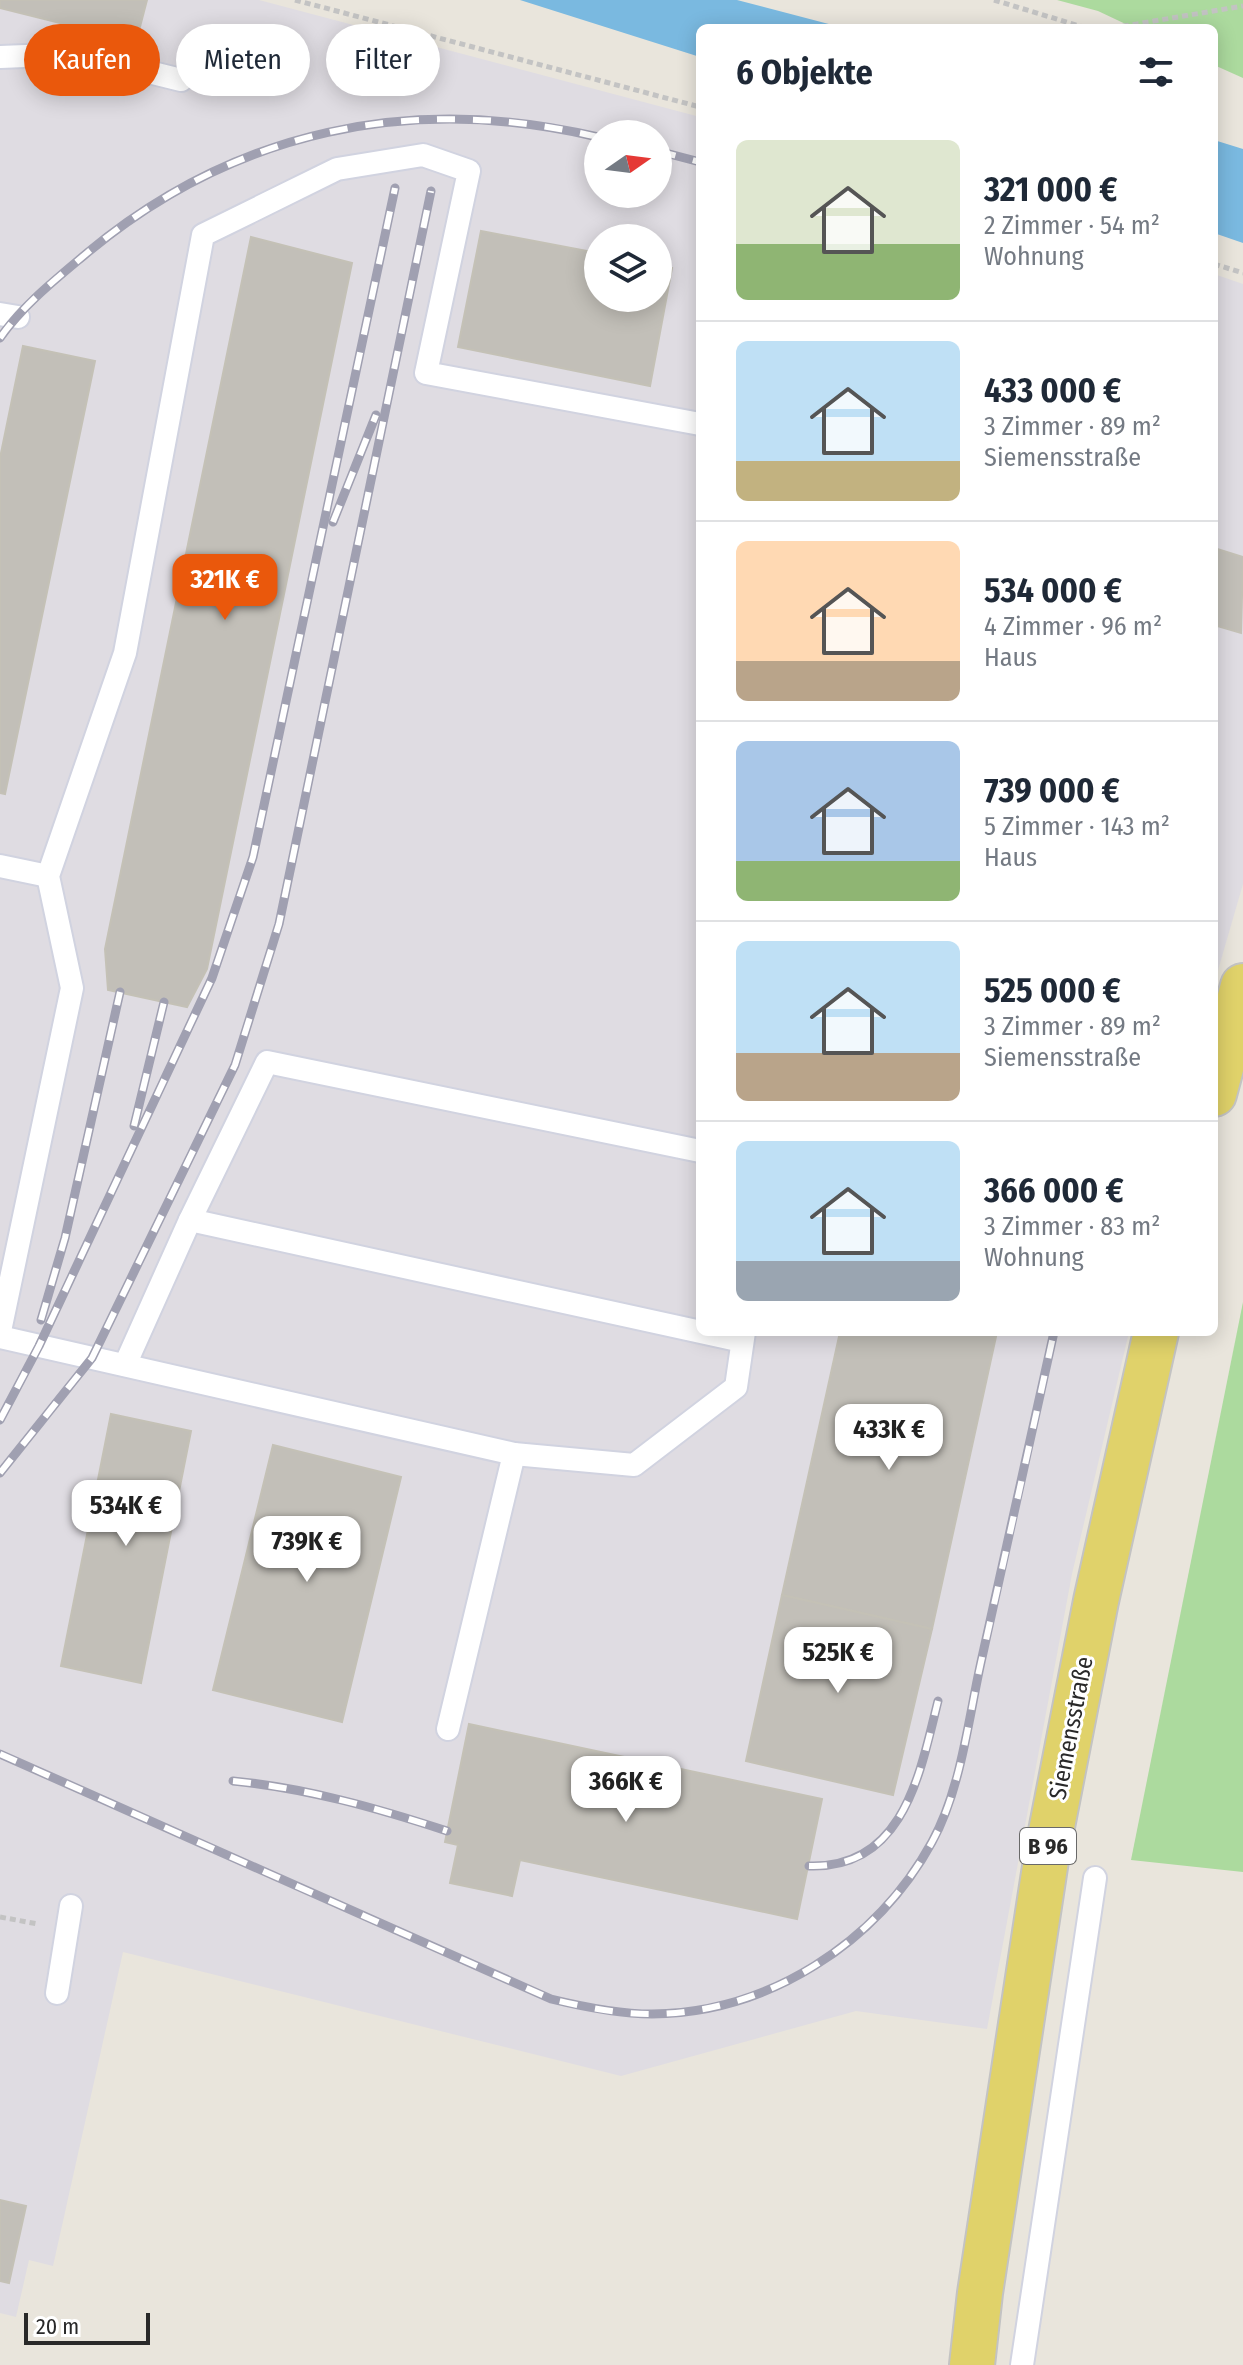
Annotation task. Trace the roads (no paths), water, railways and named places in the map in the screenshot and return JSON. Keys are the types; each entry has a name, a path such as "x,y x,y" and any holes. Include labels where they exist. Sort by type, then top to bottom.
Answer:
{"main road":[{"path":"1218,1079 1243,986"},
{"name":"Siemensstraße","path":"972,2365 980,2293 1048,1847 1096,1601 1155,1336"}],"lane":[{"path":"0,57 76,54 176,79"},
{"path":"0,1331 72,988 48,876 125,653 203,235 337,169 423,155 469,171 426,373 696,423"},
{"path":"0,866 48,876"},
{"path":"125,1365 190,1220 267,1062 696,1150"},
{"path":"190,1220 696,1327"},
{"path":"0,1337 514,1454 634,1465 736,1387 743,1337"},
{"path":"448,1729 514,1454"},
{"path":"1022,2365 1095,1878"},
{"path":"57,1993 71,1906"}],"water":[{"path":"520,0 737,0 829,24 696,24 696,56"},
{"path":"1218,141 1243,149 1243,243 1218,234"}],"railway":[{"path":"0,338 29,303 87,253 144,211 203,177 264,151 328,132 393,122 460,119 528,124 584,134"},
{"path":"672,155 696,161"},
{"path":"0,1420 39,1346 212,978 253,857 395,188"},
{"path":"0,1473 92,1358 235,1065 279,924 431,191"},
{"path":"333,522 376,415"},
{"path":"41,1320 65,1238 120,992"},
{"path":"134,1126 164,1002"},
{"path":"0,1754 551,1999 601,2010 652,2014 695,2010 737,2001 777,1986 815,1966 850,1941 881,1911 909,1878 942,1821 962,1754 1053,1336"},
{"path":"809,1866 841,1863 867,1852 887,1834 914,1786 938,1701"},
{"path":"233,1781 341,1800 447,1831"}]}
